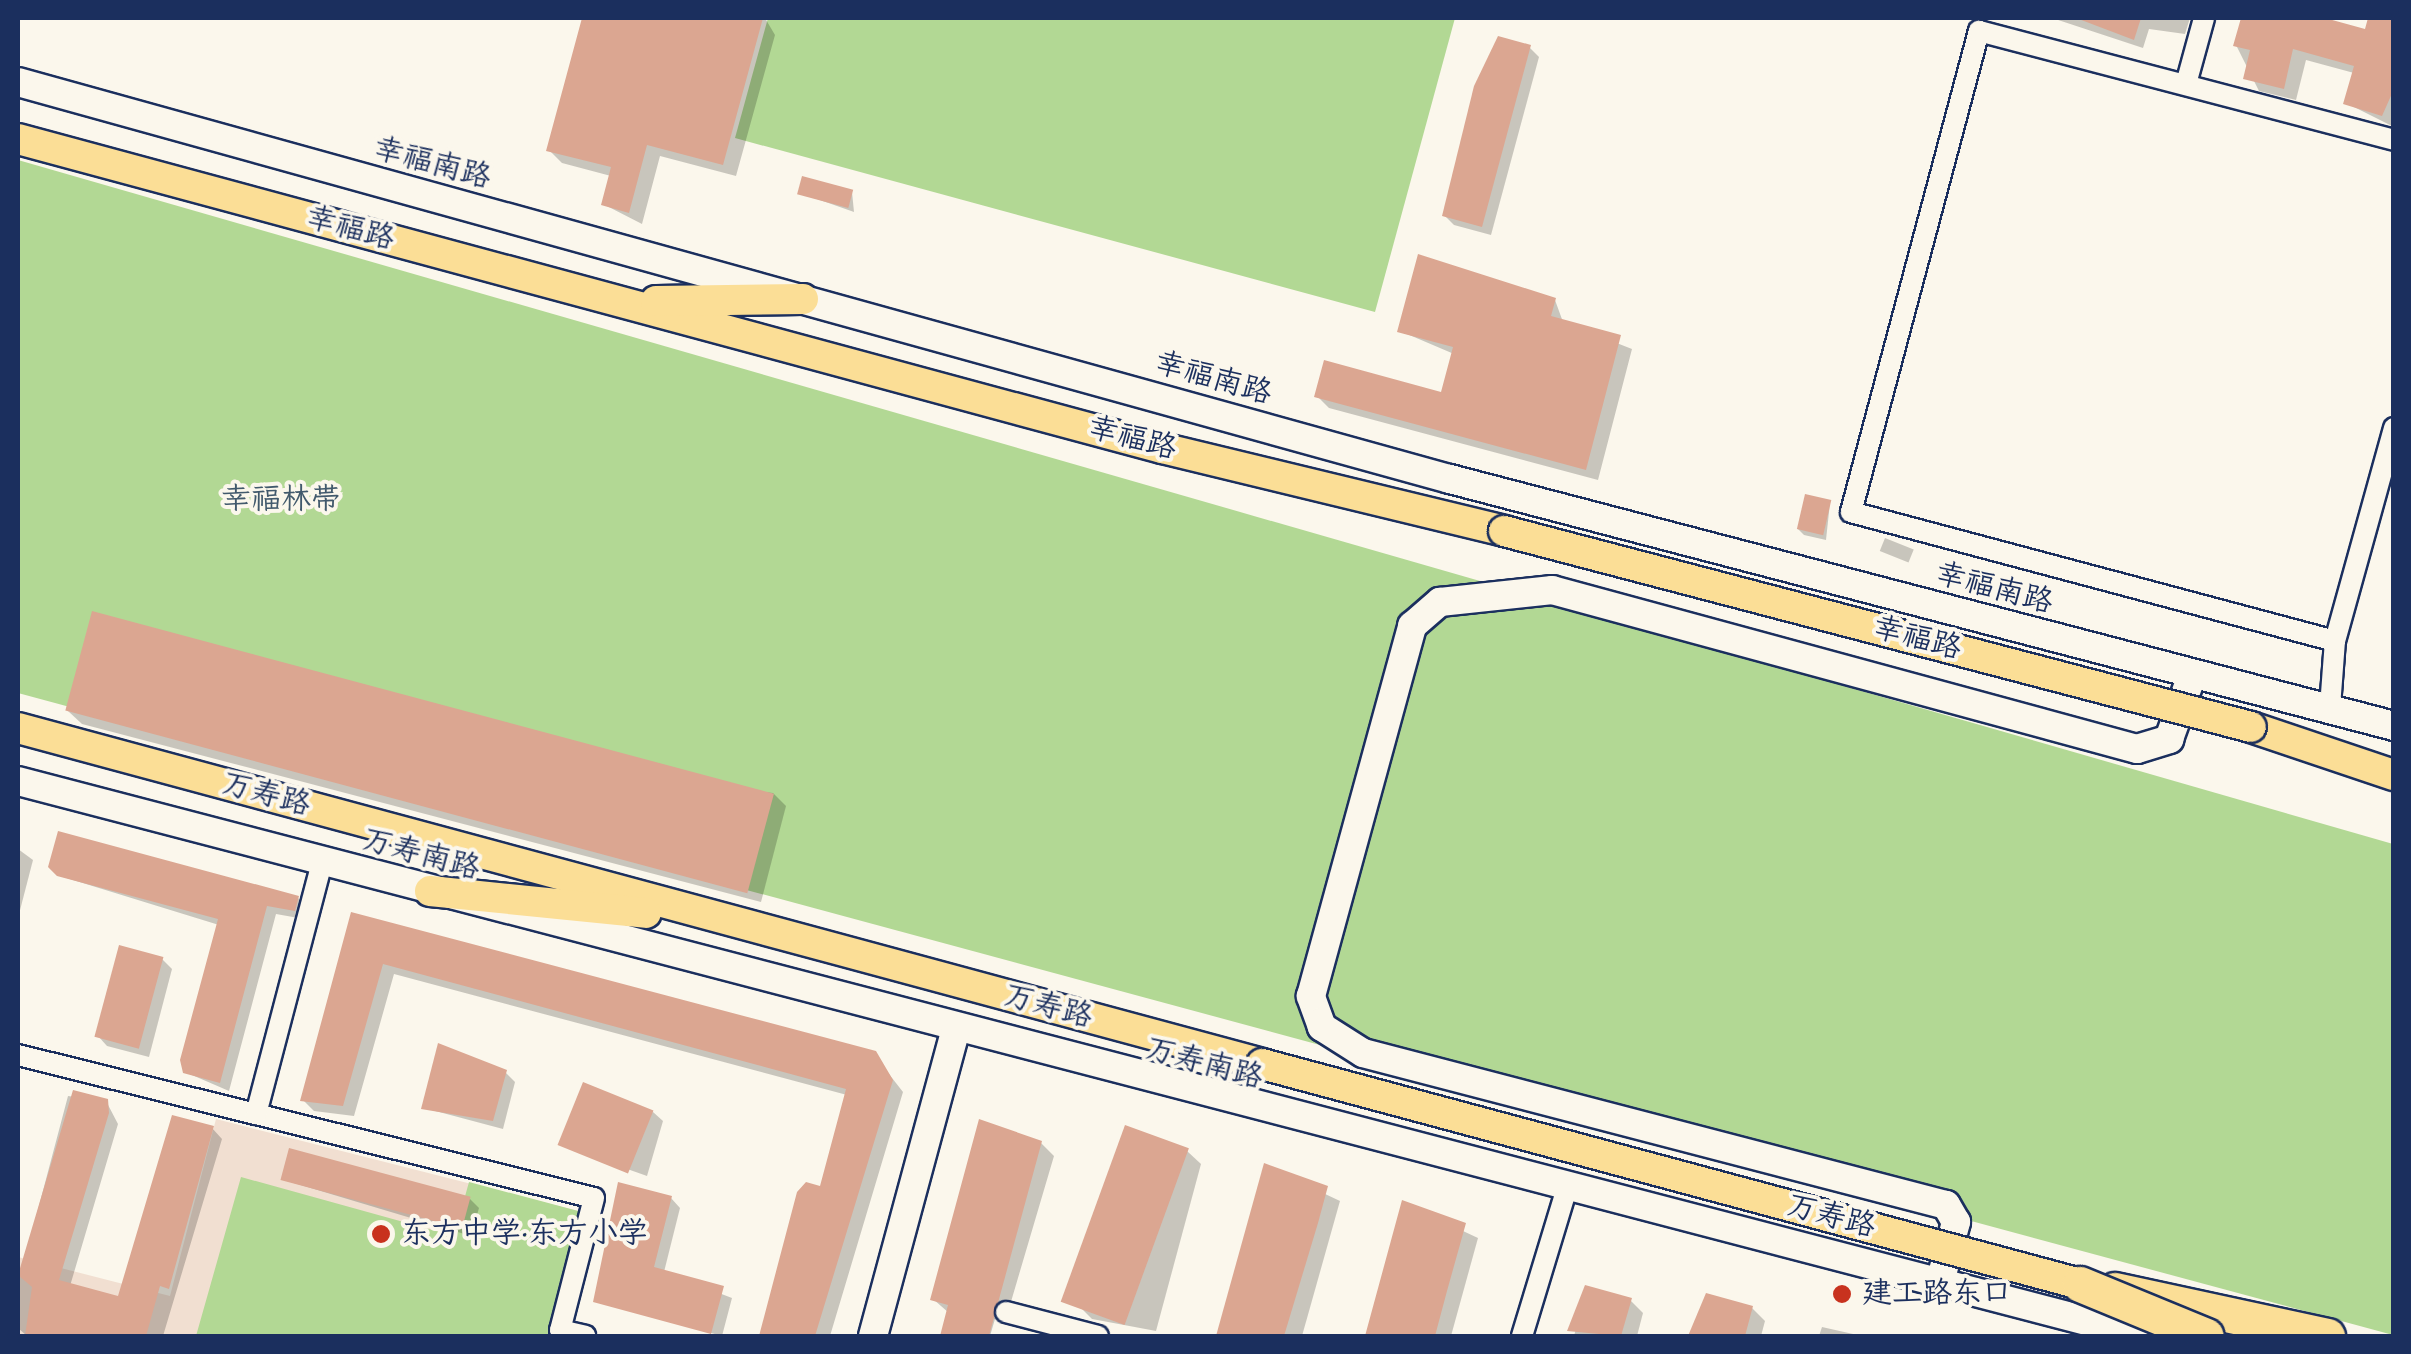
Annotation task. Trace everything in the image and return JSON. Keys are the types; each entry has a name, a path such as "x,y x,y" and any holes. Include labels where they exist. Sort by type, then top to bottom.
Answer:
{"highway":[{"path":"2080,1284 2206,1336"},
{"path":"2080,1284 2327,1336"}],"main road":[{"name":"幸福南路","path":"18,82 804,299 2192,675 2394,726"},
{"name":"幸福路","path":"18,139 622,302 2251,726"},
{"path":"622,302 804,299"},
{"path":"1941,1280 1956,1222 1946,1205 1363,1054 1322,1027 1312,996 1412,626 1440,602 1552,590 2138,750 2169,739 2192,675"},
{"path":"2251,726 2394,762"},
{"path":"2251,726 2394,775"},
{"name":"万寿路","path":"18,728 2080,1284"},
{"name":"万寿南路","path":"18,781 956,1032 1941,1280 2144,1336"},
{"path":"430,891 734,922"},
{"path":"873,1336 956,1032"}],"street":[{"path":"2186,84 2204,18"},
{"path":"2334,641 1852,512 1978,32 2394,140"},
{"path":"2330,707 2334,641 2394,428"},
{"path":"256,1114 322,863"},
{"path":"18,1055 594,1198 560,1330 586,1336"},
{"path":"1522,1336 1567,1188"},
{"path":"1006,1312 1098,1336"}],"shaded area":[{"name":"东方中学·东方小学","path":"216,1119 582,1212 549,1336 18,1336 18,1257 170,1296"}],"green space":[{"path":"768,18 1455,18 1375,312 735,138"},
{"name":"幸福林带","path":"18,160 2393,844 2393,1335 18,693"},
{"name":"东方中学·东方小学","path":"241,1177 454,1236 469,1182 582,1212 549,1336 196,1336"}],"building":[{"path":"582,18 763,18 723,165 647,145 629,213 601,205 611,167 546,151"},
{"path":"2076,18 2141,18 2134,40"},
{"path":"2241,18 2325,18 2365,29 2368,18 2394,18 2394,89 2382,116 2343,104 2354,66 2293,49 2284,89 2243,79 2250,50 2233,46"},
{"path":"1498,36 1531,45 1482,227 1442,216 1474,86"},
{"path":"802,176 853,190 848,208 797,194"},
{"path":"1418,254 1556,298 1551,316 1621,335 1586,470 1314,397 1324,360 1441,392 1453,347 1397,332"},
{"path":"1805,494 1831,500 1823,535 1797,529"},
{"path":"92,611 774,794 747,893 65,710"},
{"path":"58,831 299,896 295,911 267,906 220,1083 183,1073 180,1060 218,919 57,876 48,867"},
{"path":"351,912 876,1051 893,1080 815,1336 759,1336 797,1192 806,1182 820,1186 846,1089 383,964 343,1106 300,1101"},
{"path":"119,945 163,957 139,1049 94,1037"},
{"path":"438,1043 507,1070 493,1121 421,1109"},
{"path":"583,1082 653,1110 628,1174 558,1145"},
{"path":"73,1090 108,1099 109,1113 59,1280 118,1296 172,1115 214,1126 169,1289 160,1286 146,1336 25,1336 32,1287 18,1275"},
{"path":"979,1119 1042,1141 989,1336 940,1336 948,1305 930,1300"},
{"path":"1125,1125 1189,1148 1125,1325 1061,1302"},
{"path":"289,1148 471,1197 462,1229 280,1180"},
{"path":"1264,1163 1328,1186 1318,1223 1284,1336 1216,1336"},
{"path":"618,1182 672,1196 654,1267 724,1286 711,1334 593,1302"},
{"path":"1402,1200 1466,1223 1435,1336 1365,1336"},
{"path":"1585,1285 1632,1298 1621,1336 1567,1331"},
{"path":"1706,1293 1753,1306 1745,1336 1688,1336"}],"place":[{"name":"东方中学·东方小学","path":"381,1234"},
{"name":"建工路东口","path":"1842,1294"}]}
